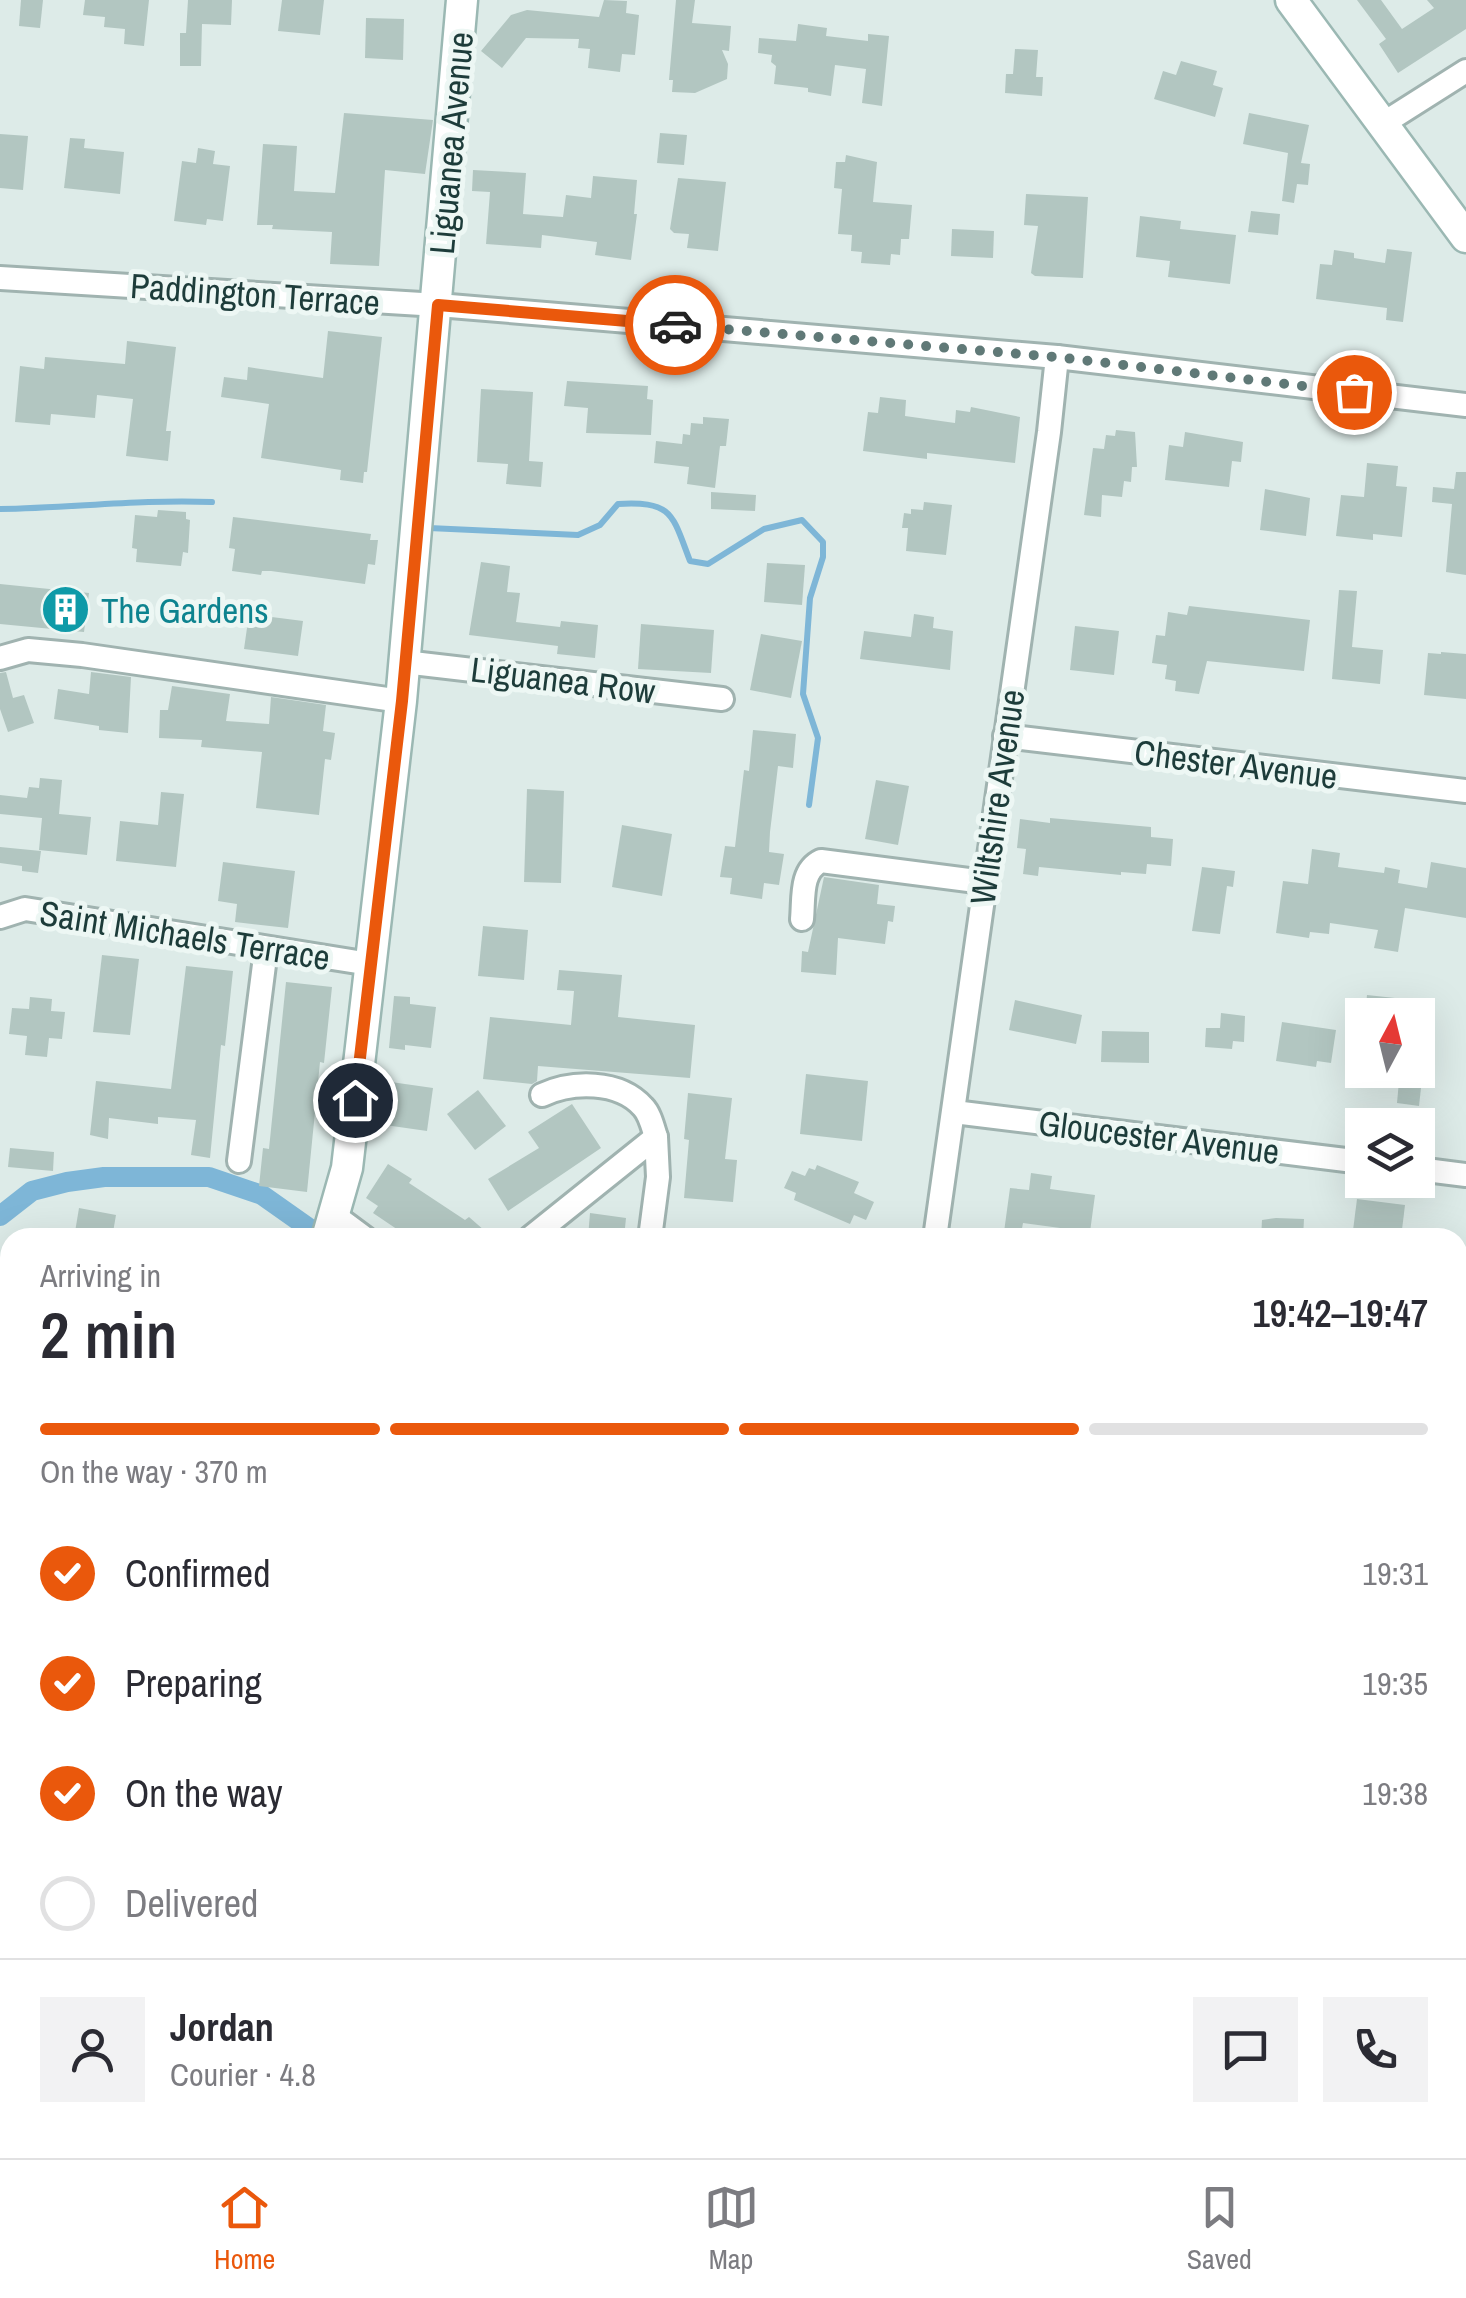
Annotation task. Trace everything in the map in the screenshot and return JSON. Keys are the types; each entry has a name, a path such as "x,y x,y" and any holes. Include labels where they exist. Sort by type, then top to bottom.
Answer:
{"main road":[{"name":"Liguanea Avenue","path":"331,1225 347,1168 402,701 462,0"},
{"path":"1291,0 1466,237"}],"street":[{"path":"1384,123 1466,70"},
{"name":"Paddington Terrace","path":"0,278 438,305 1056,357 1466,404"},
{"name":"Wiltshire Avenue","path":"937,1228 1049,432 1056,357"},
{"path":"0,658 28,650 82,655 402,701"},
{"name":"Liguanea Row","path":"404,662 722,699"},
{"name":"Chester Avenue","path":"1005,736 1466,790"},
{"path":"802,919 806,876 821,861 984,882"},
{"name":"Saint Michaels Terrace","path":"0,917 25,910 370,964"},
{"path":"239,1160 266,949"},
{"path":"542,1094 562,1086 589,1086 620,1092 644,1108 656,1137 658,1177 651,1228"},
{"name":"Gloucester Avenue","path":"954,1112 1345,1160"},
{"path":"542,1228 656,1137"},
{"path":"1435,1170 1466,1174"}],"building":[{"path":"21,0 43,0 40,28 19,26"},
{"path":"85,0 149,0 144,46 124,44 125,29 104,27 105,17 83,15"},
{"path":"188,0 232,0 231,25 202,24 201,66 180,66 180,33 186,33"},
{"path":"282,0 324,0 320,35 278,31"},
{"path":"604,0 627,1 626,13 639,15 635,55 622,54 620,72 588,68 590,49 578,48 579,39 526,38 502,68 481,51 511,15 527,10 599,17"},
{"path":"676,0 695,0 692,23 731,26 729,51 722,50 728,64 727,79 695,93 672,92 673,80 669,80"},
{"path":"1357,0 1381,0 1402,29 1434,8 1427,0 1466,0 1466,29 1398,73 1379,44 1386,39"},
{"path":"366,18 404,19 403,60 365,58"},
{"path":"798,24 827,28 826,36 868,41 868,34 889,36 882,106 862,103 866,69 835,65 831,96 808,92 808,88 774,84 776,66 771,62 772,55 758,53 759,38 796,41"},
{"path":"1015,49 1038,50 1036,77 1043,77 1042,96 1005,93 1006,74 1013,74"},
{"path":"1181,61 1217,71 1213,85 1223,88 1215,117 1154,99 1163,71 1176,75"},
{"path":"344,113 433,120 425,174 385,170 379,266 330,264 332,232 257,225 263,144 297,146 294,191 335,193"},
{"path":"1249,113 1309,125 1301,163 1310,164 1308,185 1297,184 1294,203 1282,201 1288,153 1243,144"},
{"path":"660,133 687,135 684,165 657,163"},
{"path":"0,134 28,136 23,190 0,188"},
{"path":"70,138 85,139 84,148 124,152 120,194 64,188"},
{"path":"198,148 215,151 213,164 230,166 223,221 207,219 206,225 174,221 182,161 196,163"},
{"path":"846,155 877,162 873,202 912,205 909,239 901,239 900,255 891,254 890,265 861,263 862,252 851,251 852,235 838,234 842,189 834,188 836,162 845,162"},
{"path":"473,170 526,173 523,214 563,217 566,195 591,198 593,176 637,180 631,260 595,255 597,242 542,235 541,248 486,244 490,192 472,191"},
{"path":"678,178 726,182 718,251 687,248 689,234 670,229"},
{"path":"1026,194 1088,197 1083,278 1031,273 1038,226 1024,225"},
{"path":"1251,211 1280,214 1278,235 1248,232"},
{"path":"1140,216 1181,221 1180,229 1236,235 1230,284 1168,277 1170,261 1136,257"},
{"path":"952,229 994,231 993,258 951,256"},
{"path":"1387,249 1412,252 1403,322 1386,320 1387,308 1316,299 1320,264 1332,265 1334,250 1385,263"},
{"path":"328,331 382,337 363,483 340,480 341,470 261,458 269,404 221,397 224,377 247,380 248,367 323,378"},
{"path":"127,341 176,347 166,431 171,431 168,461 126,456 133,399 97,395 95,418 51,414 50,425 15,422 20,366 44,369 45,357 125,364"},
{"path":"567,381 648,386 647,399 653,400 651,435 586,433 588,408 564,406"},
{"path":"481,389 533,392 529,461 543,462 541,487 506,484 508,464 477,462"},
{"path":"880,397 906,400 905,416 955,423 956,410 970,412 971,407 1020,417 1015,463 927,453 927,459 863,451 868,412 878,413"},
{"path":"703,417 729,419 726,446 720,446 715,488 687,484 689,467 654,463 656,441 682,444 683,434 690,435 691,423 703,424"},
{"path":"1116,430 1135,432 1137,467 1132,467 1131,482 1124,481 1122,497 1102,495 1101,517 1084,515 1093,448 1104,449 1106,435 1115,436"},
{"path":"1185,432 1243,442 1241,462 1232,461 1229,487 1165,480 1169,445 1183,447"},
{"path":"1367,463 1398,466 1396,486 1407,487 1402,537 1373,534 1373,540 1336,536 1341,495 1364,497"},
{"path":"1456,472 1466,472 1466,575 1446,572 1452,504 1432,502 1433,487 1454,489"},
{"path":"1265,489 1310,498 1306,536 1260,530"},
{"path":"711,492 756,495 755,511 711,509"},
{"path":"924,502 952,505 946,555 906,551 908,528 902,528 904,513 923,510"},
{"path":"158,510 186,512 186,519 190,520 188,553 183,552 181,566 136,562 137,549 132,548 135,515 157,517"},
{"path":"233,517 371,534 370,540 378,540 375,565 368,564 365,584 271,571 262,571 261,575 232,571 235,549 229,548"},
{"path":"481,562 510,566 507,592 520,593 516,622 560,627 561,621 598,625 595,658 557,654 558,646 469,635"},
{"path":"767,563 805,565 802,605 764,602"},
{"path":"0,584 89,593 84,632 0,624"},
{"path":"1339,590 1357,591 1352,647 1383,650 1380,684 1332,679"},
{"path":"1189,606 1310,620 1304,671 1207,661 1199,694 1175,691 1176,681 1165,679 1167,665 1152,663 1156,635 1165,636 1168,612 1187,615"},
{"path":"249,614 303,621 298,656 244,649"},
{"path":"914,614 934,617 933,628 953,631 950,670 860,659 864,631 911,637"},
{"path":"641,624 714,630 711,673 638,669"},
{"path":"1075,626 1119,631 1114,675 1070,670"},
{"path":"761,634 802,641 791,698 750,690"},
{"path":"1428,653 1466,654 1466,699 1424,695"},
{"path":"6,672 13,698 24,695 34,723 8,732 0,709 0,673"},
{"path":"91,672 131,677 128,733 54,719 58,689 89,694"},
{"path":"172,686 230,694 226,721 269,724 271,697 326,705 323,731 335,733 331,760 325,759 319,815 256,808 262,752 201,747 202,740 159,738 160,710 168,710"},
{"path":"753,730 796,734 793,768 778,766 770,832 769,852 784,854 779,885 764,883 762,899 730,894 732,878 720,877 725,846 735,847"},
{"path":"40,778 62,780 59,814 91,817 87,855 39,850 42,818 0,814 0,795 27,798 29,787 39,788"},
{"path":"876,780 909,786 898,845 865,839"},
{"path":"527,789 564,791 561,883 524,882"},
{"path":"161,792 184,794 176,867 116,861 120,821 158,825"},
{"path":"1050,818 1151,827 1151,837 1173,839 1171,866 1147,864 1146,874 1039,867 1038,876 1023,874 1026,849 1017,848 1020,819 1050,823"},
{"path":"622,825 672,834 662,896 612,887"},
{"path":"0,847 41,851 38,873 0,863"},
{"path":"1312,849 1340,853 1338,867 1384,873 1385,867 1400,870 1398,883 1427,888 1431,862 1466,868 1466,918 1405,908 1398,952 1374,948 1378,930 1330,923 1329,934 1310,932 1309,938 1276,933 1283,881 1308,884"},
{"path":"223,862 295,871 288,928 235,922 237,904 218,901"},
{"path":"1202,867 1235,871 1233,887 1227,886 1220,934 1192,931"},
{"path":"824,877 879,885 877,904 895,906 885,944 838,938 836,975 801,972 802,951 808,952"},
{"path":"483,926 528,930 524,980 478,976"},
{"path":"102,955 139,959 130,1035 93,1032"},
{"path":"186,966 233,971 210,1158 191,1155 196,1120 158,1117 158,1124 109,1118 108,1139 90,1135 96,1081 171,1089"},
{"path":"559,970 622,975 618,1017 695,1025 690,1078 538,1066 537,1081 532,1084 483,1079 490,1017 571,1025 574,991 557,990"},
{"path":"286,982 332,987 307,1192 259,1186 263,1148 269,1149"},
{"path":"394,996 410,997 410,1004 436,1007 431,1048 389,1048"},
{"path":"30,997 52,999 51,1011 65,1012 62,1039 49,1038 47,1057 25,1055 27,1036 9,1034 12,1008 29,1009"},
{"path":"1015,1000 1082,1015 1076,1044 1009,1030"},
{"path":"1221,1013 1245,1016 1244,1042 1233,1041 1232,1049 1205,1047 1206,1028 1220,1028"},
{"path":"1282,1022 1336,1030 1331,1063 1317,1061 1316,1067 1276,1061"},
{"path":"1102,1031 1149,1032 1149,1063 1101,1062"},
{"path":"806,1074 868,1081 862,1141 800,1134"},
{"path":"391,1082 433,1088 427,1131 385,1125"},
{"path":"1398,1088 1421,1088 1419,1106 1397,1103"},
{"path":"478,1090 506,1126 475,1150 447,1114"},
{"path":"688,1093 732,1098 725,1159 737,1160 733,1202 684,1198"},
{"path":"572,1104 601,1148 508,1211 488,1179 539,1148 528,1132"},
{"path":"10,1148 54,1152 53,1171 8,1167"},
{"path":"388,1164 412,1179 409,1183 482,1228 395,1228 373,1213 378,1206 366,1198"},
{"path":"817,1165 859,1182 854,1193 874,1202 866,1220 854,1215 850,1224 794,1200 796,1193 784,1188 792,1171 805,1176 809,1168 815,1170"},
{"path":"1031,1173 1052,1176 1050,1189 1095,1195 1091,1228 1023,1223 1022,1228 1005,1228 1010,1188 1029,1190"},
{"path":"1357,1199 1405,1205 1402,1228 1353,1228"},
{"path":"79,1208 116,1215 114,1228 76,1228"},
{"path":"590,1213 626,1218 625,1228 589,1228"},
{"path":"1304,1219 1304,1228 1262,1228 1262,1220"}],"waterway":[{"path":"0,509 212,502"},
{"path":"429,528 578,535 600,525 618,504 650,505 660,508 674,522 690,561 708,564 764,529 802,520 823,542 823,557 810,598 803,694 818,738 809,805"},
{"path":"0,1216 32,1191 67,1182 104,1177 209,1177 262,1195 309,1228"}],"way so far":[{"path":"675,325 1056,357 1354,392"}],"place":[{"name":"The Gardens","path":"66,610"}],"route":[{"path":"355,1100 402,701 438,305 675,325"}]}
